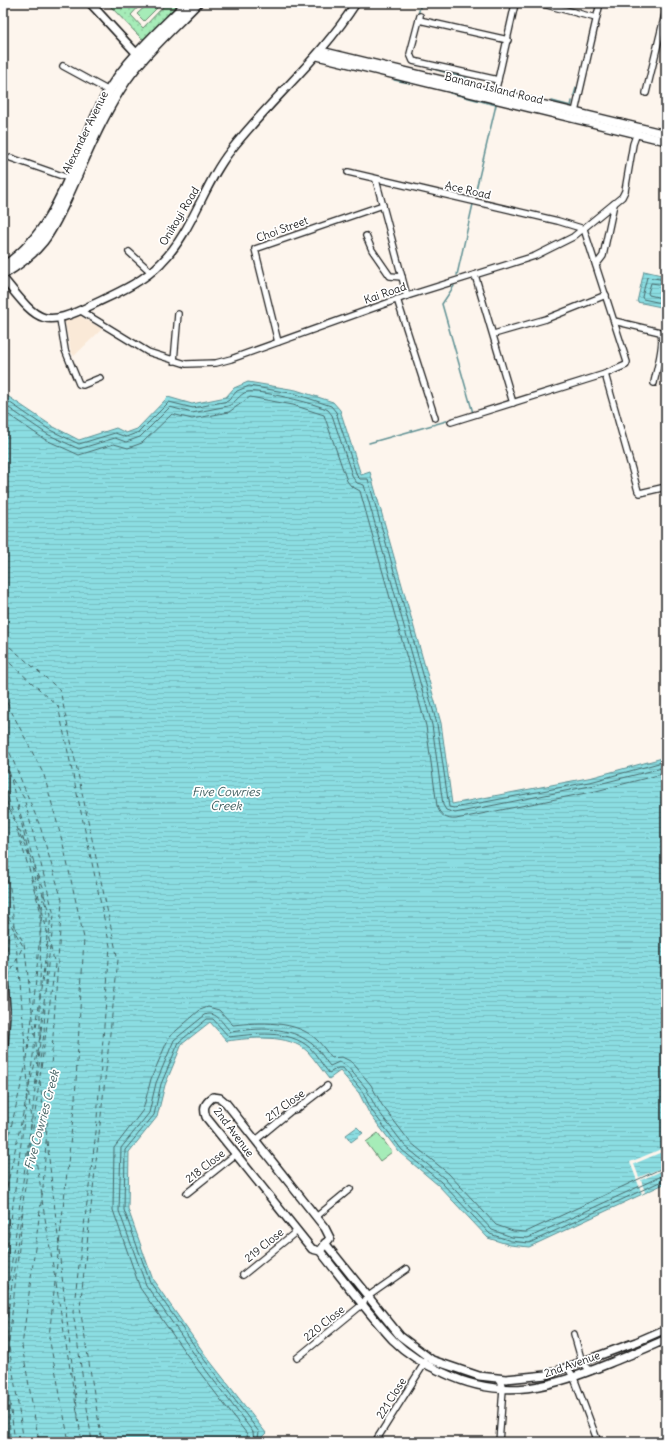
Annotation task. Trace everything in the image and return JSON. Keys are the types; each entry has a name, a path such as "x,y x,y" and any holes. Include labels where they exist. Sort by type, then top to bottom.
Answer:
{"main road":[{"name":"Alexander Avenue","path":"3,267 24,251 44,228 109,92 138,55 187,3"},
{"name":"Alexander Avenue","path":"3,274 15,267 32,253 50,231 108,108 120,88 134,69 197,3"},
{"path":"3,979 5,1011 3,1045"}],"street":[{"path":"90,3 138,55"},
{"name":"Onikoyi Road","path":"3,278 29,311 41,318 60,319 81,311 119,292 151,272 161,264 179,241 228,154 319,54 340,28 356,3"},
{"path":"539,3 596,18"},
{"path":"575,112 600,3"},
{"path":"495,92 515,4"},
{"path":"646,93 666,10"},
{"path":"498,80 413,61 410,54 420,18 508,40"},
{"name":"Banana Island Road","path":"319,54 495,92 575,112 666,141"},
{"name":"Banana Island Road","path":"319,54 638,131 666,134"},
{"path":"63,66 109,92"},
{"name":"Kai Road","path":"81,311 148,352 186,364 216,363 397,299 548,251 561,245 584,229 622,197 625,191 638,131"},
{"path":"11,158 68,178"},
{"name":"Ace Road","path":"348,172 376,180 558,221 584,229"},
{"path":"376,180 407,296"},
{"path":"596,265 603,256 614,204"},
{"name":"Choi Street","path":"278,342 255,249 383,205"},
{"path":"452,422 624,367 627,362 584,229"},
{"path":"366,236 372,250 390,276 402,277"},
{"path":"129,252 151,272"},
{"path":"475,275 494,334 513,402"},
{"path":"494,334 546,319 606,295"},
{"path":"397,299 435,418"},
{"path":"174,361 178,314"},
{"path":"60,319 65,350 79,384 83,386 100,378"},
{"path":"614,321 660,332 662,336 662,343 654,383"},
{"path":"605,374 638,493 666,487"},
{"name":"217 Close","path":"256,1140 291,1111 297,1109 327,1086"},
{"name":"2nd Avenue","path":"662,1331 568,1368 546,1375 527,1378 500,1379 479,1376 456,1370 425,1356 400,1336 367,1297 325,1243 330,1238 329,1234 226,1103 220,1098 213,1097 206,1103 204,1110 206,1117 312,1249 320,1251 394,1340 424,1364 457,1380 482,1386 504,1389 532,1388 574,1378 665,1343"},
{"name":"218 Close","path":"187,1193 236,1154"},
{"path":"316,1217 350,1189"},
{"name":"219 Close","path":"243,1275 297,1231"},
{"path":"320,1251 325,1243"},
{"path":"363,1304 367,1297 406,1269"},
{"name":"220 Close","path":"297,1358 363,1304"},
{"path":"662,1331 665,1343"},
{"path":"574,1334 582,1362 590,1371"},
{"path":"424,1364 425,1356"},
{"name":"221 Close","path":"374,1442 424,1364"},
{"path":"568,1368 574,1378 598,1442"},
{"path":"499,1442 504,1389 500,1379"}],"shaded area":[{"path":"80,316 102,329 74,356 71,352 65,321"}],"green space":[{"path":"111,3 142,3 131,15 143,28 164,6 161,3 180,3 148,38 142,39 109,5"},
{"path":"149,3 154,3 158,7 144,21 137,14"},
{"path":"378,1133 392,1152 380,1161 366,1142"}],"water":[{"path":"644,271 666,276 666,308 637,302"},
{"name":"Five Cowries Creek","path":"248,382 296,390 333,402 340,410 361,475 370,472 441,723 452,804 593,777 666,757 666,1183 529,1247 510,1245 488,1238 438,1185 399,1152 369,1113 359,1093 340,1071 329,1079 308,1052 300,1046 280,1039 258,1038 227,1041 210,1022 182,1044 165,1085 157,1117 129,1152 128,1209 153,1280 206,1356 266,1433 262,1437 266,1442 3,1442 3,393 52,426 79,440 116,428 126,433 137,429 168,397 192,404 226,397 234,388"},
{"path":"357,1127 363,1133 351,1142 346,1135"}],"pier":[{"path":"661,1149 662,1152 634,1164 639,1177 666,1166 666,1169 641,1180 645,1192 642,1194 630,1162"}],"waterway":[{"path":"408,55 421,3"},
{"path":"413,63 468,79"},
{"path":"394,80 410,83"},
{"path":"574,95 576,88"},
{"path":"450,93 496,105 475,194"},
{"path":"552,101 571,106 572,101"},
{"path":"457,275 473,204"},
{"path":"454,286 442,304 473,413"},
{"path":"369,443 450,420"}],"ferry route":[{"path":"3,641 60,690 118,960 80,1308 102,1442"},
{"path":"3,657 58,706 110,946 96,1132 73,1312 92,1442"},
{"path":"3,695 44,775 63,844 84,938 75,1099 49,1337 69,1442"},
{"path":"3,736 40,826 62,900 43,1188 22,1346 39,1442"},
{"path":"3,745 55,965 6,1328 24,1442"},
{"path":"3,761 9,773"},
{"path":"3,765 10,776"},
{"path":"12,779 24,798 54,915 51,943"},
{"path":"3,781 15,820"},
{"path":"3,793 30,859"},
{"path":"18,805 47,910 47,928"},
{"path":"15,821 27,847"},
{"path":"16,827 18,834"},
{"path":"18,833 41,908 40,993"},
{"path":"29,854 34,864"},
{"path":"33,868 39,883"},
{"path":"3,870 10,888 20,982 31,1123"},
{"path":"38,874 44,889 44,896"},
{"path":"31,879 40,909 40,945"},
{"path":"44,895 51,914 49,935"},
{"path":"42,910 43,899"},
{"path":"3,900 6,912"},
{"path":"3,909 14,926"},
{"path":"3,912 7,919"},
{"path":"41,921 42,913"},
{"path":"6,977 9,924 7,917"},
{"path":"8,978 23,946 10,923"},
{"path":"15,928 24,943 38,1060"},
{"path":"45,986 47,931"},
{"path":"47,947 48,938"},
{"path":"33,1013 39,945"},
{"path":"27,1165 50,946"},
{"path":"35,1036 45,960"},
{"path":"40,992 40,999"},
{"path":"40,1002 40,1037"},
{"path":"36,1085 44,1034 45,1003"},
{"path":"27,1059 32,1018"},
{"path":"39,1042 40,1036"},
{"path":"29,1085 35,1041"},
{"path":"37,1052 40,1042"},
{"path":"29,1087 37,1055"},
{"path":"3,1161 26,1064"},
{"path":"40,1081 46,1133"},
{"path":"3,1281 28,1090"},
{"path":"26,1101 27,1094"},
{"path":"3,1205 26,1100"},
{"path":"3,1325 31,1124"},
{"path":"32,1137 42,1195"},
{"path":"47,1141 59,1245"},
{"path":"42,1200 55,1278"},
{"path":"9,1342 23,1210"},
{"path":"59,1250 78,1416"},
{"path":"3,1263 3,1274"},
{"path":"4,1282 5,1306"},
{"path":"56,1283 82,1442"},
{"path":"5,1314 6,1324"},
{"path":"6,1334 7,1354"},
{"path":"8,1348 6,1372 15,1442"},
{"path":"7,1364 8,1384"},
{"path":"9,1397 10,1442"}]}
